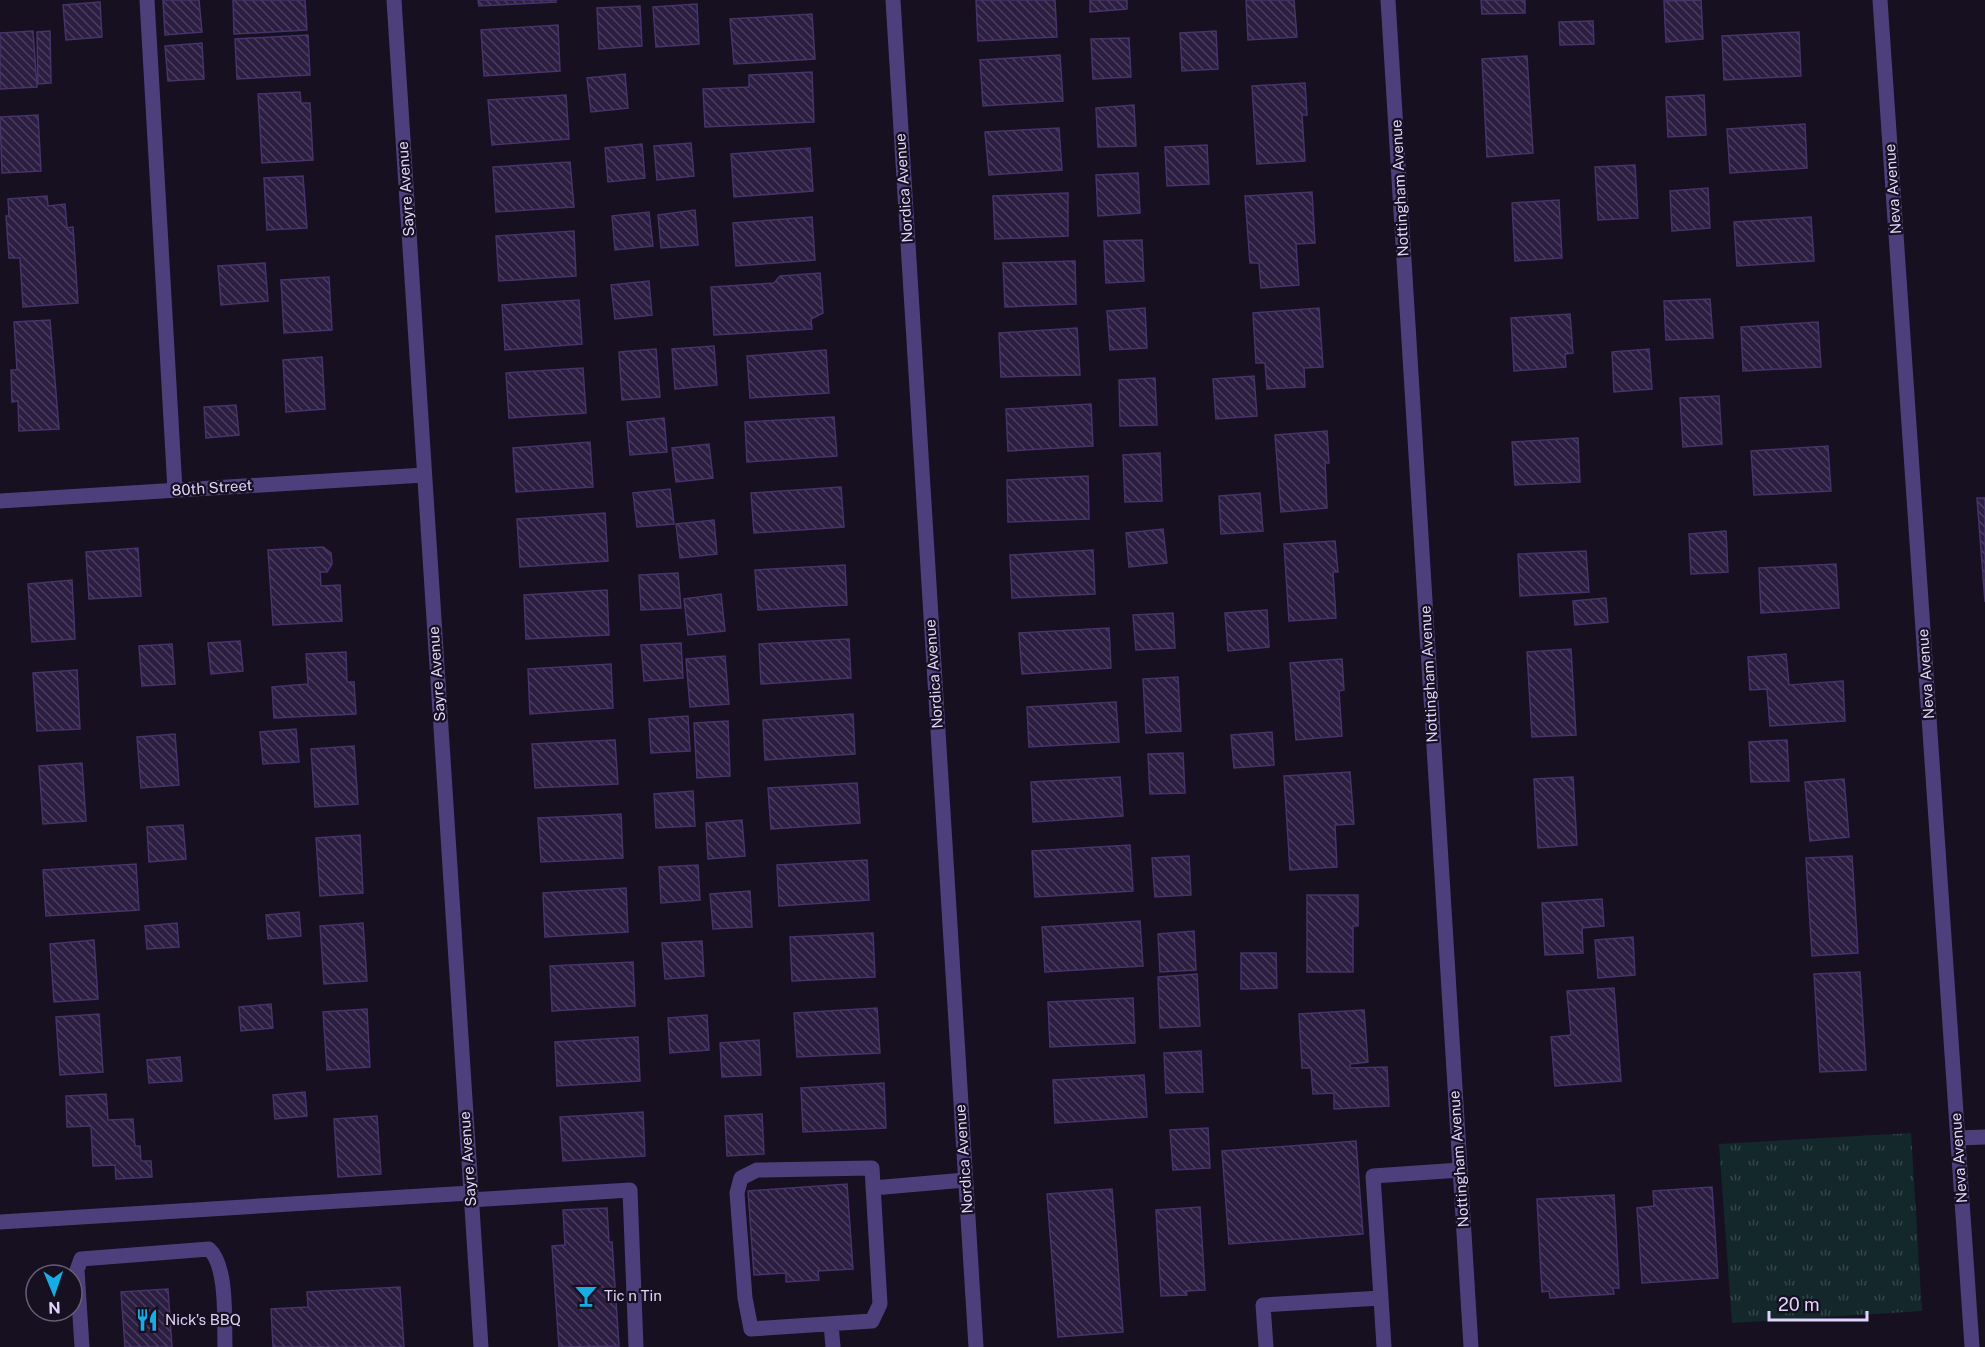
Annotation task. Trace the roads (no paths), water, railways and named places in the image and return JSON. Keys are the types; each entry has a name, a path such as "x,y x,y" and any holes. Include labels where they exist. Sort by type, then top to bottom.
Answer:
{"street":[{"path":"147,0 175,490"},
{"name":"Sayre Avenue","path":"394,0 481,1347"},
{"name":"Nordica Avenue","path":"892,0 976,1347"},
{"name":"Nottingham Avenue","path":"1388,0 1471,1347"},
{"name":"Neva Avenue","path":"1880,0 1972,1347"},
{"name":"80th Street","path":"0,501 424,475"},
{"path":"1958,1138 1985,1137"},
{"path":"872,1168 880,1304 873,1321 831,1324 751,1329 745,1298 738,1185 747,1173 757,1170 872,1168"},
{"path":"1384,1347 1374,1176 1460,1170"},
{"path":"873,1188 965,1180"},
{"path":"0,1222 630,1190 636,1347"},
{"path":"82,1347 76,1270 81,1259 209,1249 218,1257 221,1273 225,1347"},
{"path":"1266,1347 1263,1305 1381,1298"},
{"path":"831,1324 833,1347"}],"place":[{"name":"Tic n Tin","path":"586,1296"},
{"name":"Nick's BBQ","path":"147,1320"}]}
